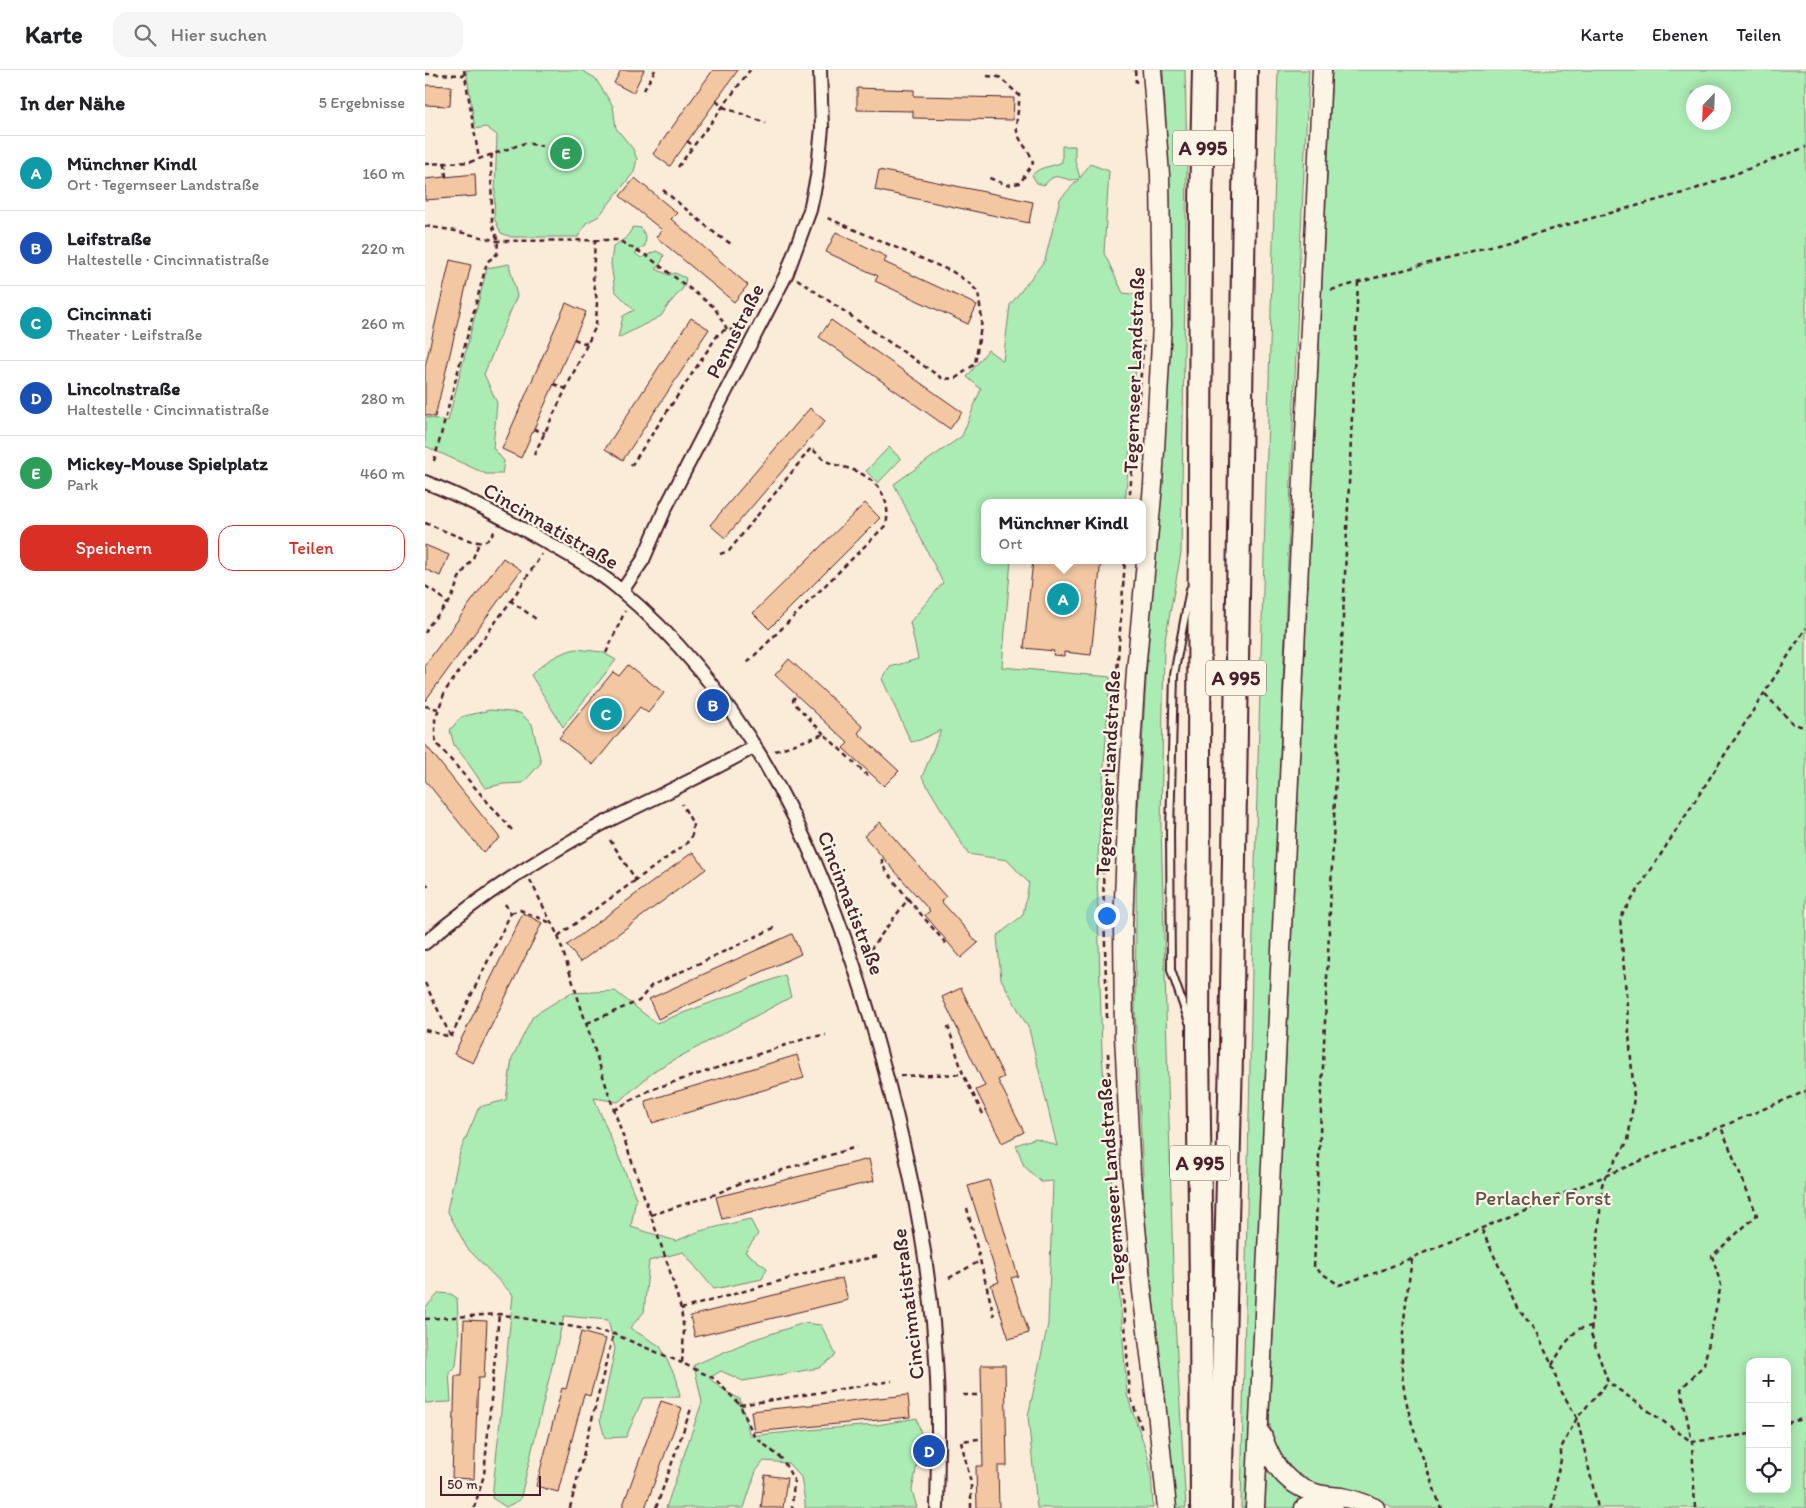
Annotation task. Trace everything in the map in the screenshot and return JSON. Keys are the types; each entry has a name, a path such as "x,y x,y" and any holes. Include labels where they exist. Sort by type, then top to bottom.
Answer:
{"highway":[{"name":"A 995","path":"1202,1508 1198,1046 1201,212 1204,70"},
{"name":"A 995","path":"1220,1508 1231,1056 1246,70"}],"main road":[{"name":"Tegernseer Landstraße","path":"1146,562 1153,485 1162,325 1160,175 1152,70"},
{"path":"1255,1508 1322,70"},
{"name":"Tegernseer Landstraße","path":"1146,564 1128,793 1123,927 1124,1035 1131,1174 1142,1291 1167,1508"},
{"path":"1259,1427 1269,1454 1283,1474 1294,1484 1319,1494 1368,1505"},
{"path":"1304,1508 1323,1503 1368,1505"}],"street":[{"name":"Pennstraße","path":"622,591 639,568 665,509 756,336 787,272 810,210 817,177 822,128 820,70"},
{"name":"Cincinnatistraße","path":"425,482 503,517 579,560 622,591 702,673 755,746 782,790 806,839 833,903 872,1020 902,1136 924,1248 931,1307 939,1421 937,1508"},
{"path":"425,943 473,904 536,861 601,825 755,746"}],"lane":[{"path":"1193,572 1200,534"},
{"path":"1191,581 1174,675 1171,970 1198,1046"}],"path":[{"path":"464,70 479,158"},
{"path":"644,90 655,70"},
{"path":"678,167 750,70"},
{"path":"1135,70 1137,90"},
{"path":"425,74 465,75"},
{"path":"987,76 999,77 1019,95 1020,109 1017,118 1017,132 1023,145 1032,157 1033,163 1020,183 1007,184 987,177"},
{"path":"716,101 723,107 766,123"},
{"path":"687,141 694,146"},
{"path":"425,164 470,162 525,143 542,146"},
{"path":"1331,290 1690,191 1806,147"},
{"path":"434,462 487,262 497,254 498,241 492,224 492,153"},
{"path":"445,163 446,177"},
{"path":"663,190 733,246"},
{"path":"787,272 943,379 956,378 975,364 982,320 978,292 969,283 953,272 825,217"},
{"path":"425,226 498,241 618,240 647,256 714,307 727,329"},
{"path":"534,455 596,326 597,313 593,277 595,240"},
{"path":"1358,282 1314,1268 1339,1285 1378,1272 1806,1091"},
{"path":"631,466 719,333 727,329 756,336"},
{"path":"1129,499 1145,334"},
{"path":"574,339 587,344"},
{"path":"554,384 566,389"},
{"path":"534,429 545,433"},
{"path":"720,554 729,551 811,448 823,460 855,470 873,482 886,498 888,514 886,525 747,663"},
{"path":"425,522 475,543 484,542 491,537 503,517"},
{"path":"425,632 451,600 459,578 473,558 479,542"},
{"path":"512,830 437,744 435,720 445,691 511,601 542,554"},
{"path":"425,586 439,595 447,604"},
{"path":"511,601 536,619"},
{"path":"606,653 625,611"},
{"path":"1746,1435 1692,1442 1608,1382 1591,1334 1602,1185 1628,1141 1634,1097 1620,918 1806,628"},
{"path":"1765,694 1792,723 1806,728"},
{"path":"795,697 793,700 795,704 868,776"},
{"path":"425,706 438,709"},
{"path":"775,751 824,734"},
{"path":"558,936 686,844 692,835 693,824 682,804"},
{"path":"610,840 636,880"},
{"path":"882,859 882,865 948,946"},
{"path":"528,876 558,936 681,1309 684,1331 682,1363"},
{"path":"425,883 430,888"},
{"path":"871,950 908,899"},
{"path":"505,904 511,913"},
{"path":"451,1037 511,913 520,910 552,924"},
{"path":"587,1023 639,1000 651,986 776,927"},
{"path":"425,983 451,1037"},
{"path":"948,1026 963,1074 984,1116"},
{"path":"425,1030 451,1037"},
{"path":"614,1110 649,1090 810,1037 826,1035"},
{"path":"898,1076 963,1074"},
{"path":"1695,1508 1692,1442 1681,1389 1704,1365 1721,1285 1712,1256 1757,1215 1721,1127"},
{"path":"651,1215 716,1194 738,1184 856,1147"},
{"path":"967,1208 994,1316"},
{"path":"1481,1230 1519,1309 1536,1332 1552,1365 1560,1389 1577,1418 1598,1508"},
{"path":"681,1309 837,1265 878,1256"},
{"path":"1412,1258 1405,1317 1402,1370 1408,1409 1441,1508"},
{"path":"949,1278 980,1261"},
{"path":"474,1508 484,1475 499,1314"},
{"path":"425,1319 499,1314 613,1334 715,1379 740,1405 754,1436 782,1459 794,1480 792,1508"},
{"path":"1552,1365 1564,1345 1579,1329 1592,1326"},
{"path":"570,1508 613,1334"},
{"path":"740,1405 892,1381"},
{"path":"1551,1508 1554,1501 1556,1480 1561,1460 1561,1448 1577,1418 1608,1382"},
{"path":"963,1395 979,1395"},
{"path":"656,1508 692,1406"},
{"path":"1791,1422 1806,1418"},
{"path":"971,1508 971,1483 961,1441 979,1439"}],"green space":[{"path":"466,70 581,70 595,78 613,106 616,128 633,149 637,159 634,172 599,216 586,223 578,237 511,237 501,233 494,218 497,135 486,127 475,129"},
{"path":"1163,70 1185,70 1187,159 1181,553 1164,646 1161,826 1174,1304 1186,1508 1175,1508 1145,1220 1135,1010 1137,825 1168,329 1169,173"},
{"path":"1278,70 1309,70 1300,251 1271,989 1247,1508 1241,1508 1252,968"},
{"name":"Perlacher Forst","path":"1332,70 1806,70 1806,1508 1394,1508 1367,1494 1327,1489 1295,1474 1278,1453 1269,1422"},
{"path":"1062,146 1075,146 1075,160 1080,178 1090,164 1109,171 1104,253 1123,293 1140,295 1125,499 981,499 981,564 1011,564 1002,667 1110,677 1097,872 1102,1054 1127,1394 1148,1457 1153,1508 1037,1508 1028,1416 1048,1324 1053,1181 1041,1182 1024,1166 1016,1145 1036,1138 1057,1146 1029,1029 1001,979 997,936 1023,915 1029,883 1007,860 968,854 922,777 941,730 911,742 882,679 890,667 918,659 910,622 943,583 894,484 962,436 981,389 967,377 988,350 1003,361 1010,305 1045,260 1060,199 1079,179 1070,180 1054,177 1044,185 1037,183 1032,175 1043,168 1062,162"},
{"path":"633,227 641,228 646,237 645,246 635,253 641,258 656,251 664,255 656,269 669,275 675,273 686,278 684,287 661,316 618,338 623,316 634,310 615,291 611,264 613,247 627,237"},
{"path":"509,264 517,296 484,374 497,403 493,448 504,461 502,474 486,474 425,446 425,417 448,421 487,268"},
{"path":"889,447 901,459 878,483 866,471"},
{"path":"576,649 602,652 616,660 563,727 531,675 552,659"},
{"path":"490,710 520,713 532,724 541,763 523,783 503,784 485,788 454,745 450,730 461,717"},
{"path":"785,975 791,997 657,1069 618,1102 594,1098 636,1198 631,1227 676,1241 700,1231 750,1219 758,1234 745,1252 767,1268 762,1279 714,1289 683,1252 649,1261 644,1312 630,1328 660,1346 677,1380 680,1397 643,1398 626,1437 605,1438 600,1420 615,1349 608,1320 564,1316 520,1500 506,1507 492,1498 513,1295 467,1248 447,1210 460,1152 479,1107 506,1100 512,1058 533,1016 570,993 615,991 656,1023"},
{"path":"439,1293 451,1294 457,1298 459,1336 456,1366 449,1372 451,1402 425,1403 425,1308"},
{"path":"804,1323 821,1325 836,1355 819,1368 743,1381 721,1371 709,1378 725,1391 740,1399 750,1436 877,1425 917,1418 922,1439 912,1490 917,1508 805,1508 801,1477 788,1463 764,1461 756,1471 744,1508 666,1508 702,1402 694,1365 752,1340"},
{"path":"1267,1465 1313,1498 1298,1503 1292,1508 1265,1508"}],"building":[{"path":"621,70 644,70 633,93 614,83"},
{"path":"713,70 738,70 670,166 653,154"},
{"path":"425,85 451,86 450,106 425,105"},
{"path":"857,88 914,90 914,96 1014,98 1013,120 913,118 913,111 857,110"},
{"path":"879,170 1033,202 1029,223 875,190"},
{"path":"475,174 476,196 425,200 425,179"},
{"path":"635,178 677,213 671,219 748,285 734,302 656,237 662,230 620,196"},
{"path":"836,232 887,257 884,262 977,305 968,324 875,281 878,276 826,252"},
{"path":"450,260 471,265 435,417 425,415 425,367"},
{"path":"566,303 586,312 521,458 502,449"},
{"path":"691,318 709,329 623,460 605,449"},
{"path":"831,320 962,412 950,429 819,337"},
{"path":"810,408 825,421 725,538 710,525"},
{"path":"865,503 880,518 769,629 753,613"},
{"path":"425,545 449,555 440,576 425,569"},
{"path":"503,558 521,570 425,701 425,665"},
{"path":"1033,564 1101,564 1091,655 1064,652 1064,656 1053,655 1054,651 1024,648"},
{"path":"789,659 863,727 858,733 899,771 884,786 843,748 848,743 775,675"},
{"path":"628,665 664,693 648,713 640,707 593,765 559,738 613,672 619,676"},
{"path":"425,744 500,838 483,852 425,780"},
{"path":"880,822 946,897 941,901 978,943 961,958 925,915 930,911 864,836"},
{"path":"693,852 706,869 580,962 567,945"},
{"path":"523,913 542,923 473,1063 454,1054"},
{"path":"792,934 801,954 658,1019 649,999"},
{"path":"961,988 1004,1077 998,1080 1024,1132 1002,1143 976,1090 985,1086 942,997"},
{"path":"797,1055 804,1078 652,1123 645,1101"},
{"path":"869,1159 874,1181 722,1219 716,1197"},
{"path":"989,1180 1018,1276 1011,1278 1029,1333 1009,1339 991,1285 999,1282 968,1186"},
{"path":"842,1278 848,1300 695,1337 690,1316"},
{"path":"464,1320 487,1321 484,1378 478,1378 474,1479 452,1478 455,1376 462,1376"},
{"path":"581,1332 606,1339 590,1396 584,1394 558,1492 536,1486 562,1388 566,1389"},
{"path":"981,1365 1005,1365 1007,1466 998,1466 999,1508 977,1508 976,1466 983,1466"},
{"path":"908,1395 910,1417 754,1432 751,1411"},
{"path":"661,1401 682,1408 645,1508 622,1508"},
{"path":"765,1475 787,1478 783,1508 761,1508"}],"place":[{"name":"Mickey-Mouse Spielplatz","path":"566,153"},
{"name":"Münchner Kindl","path":"1063,599"},
{"name":"Leifstraße","path":"713,705"},
{"name":"Cincinnati","path":"606,714"},
{"name":"Lincolnstraße","path":"929,1451"}]}
